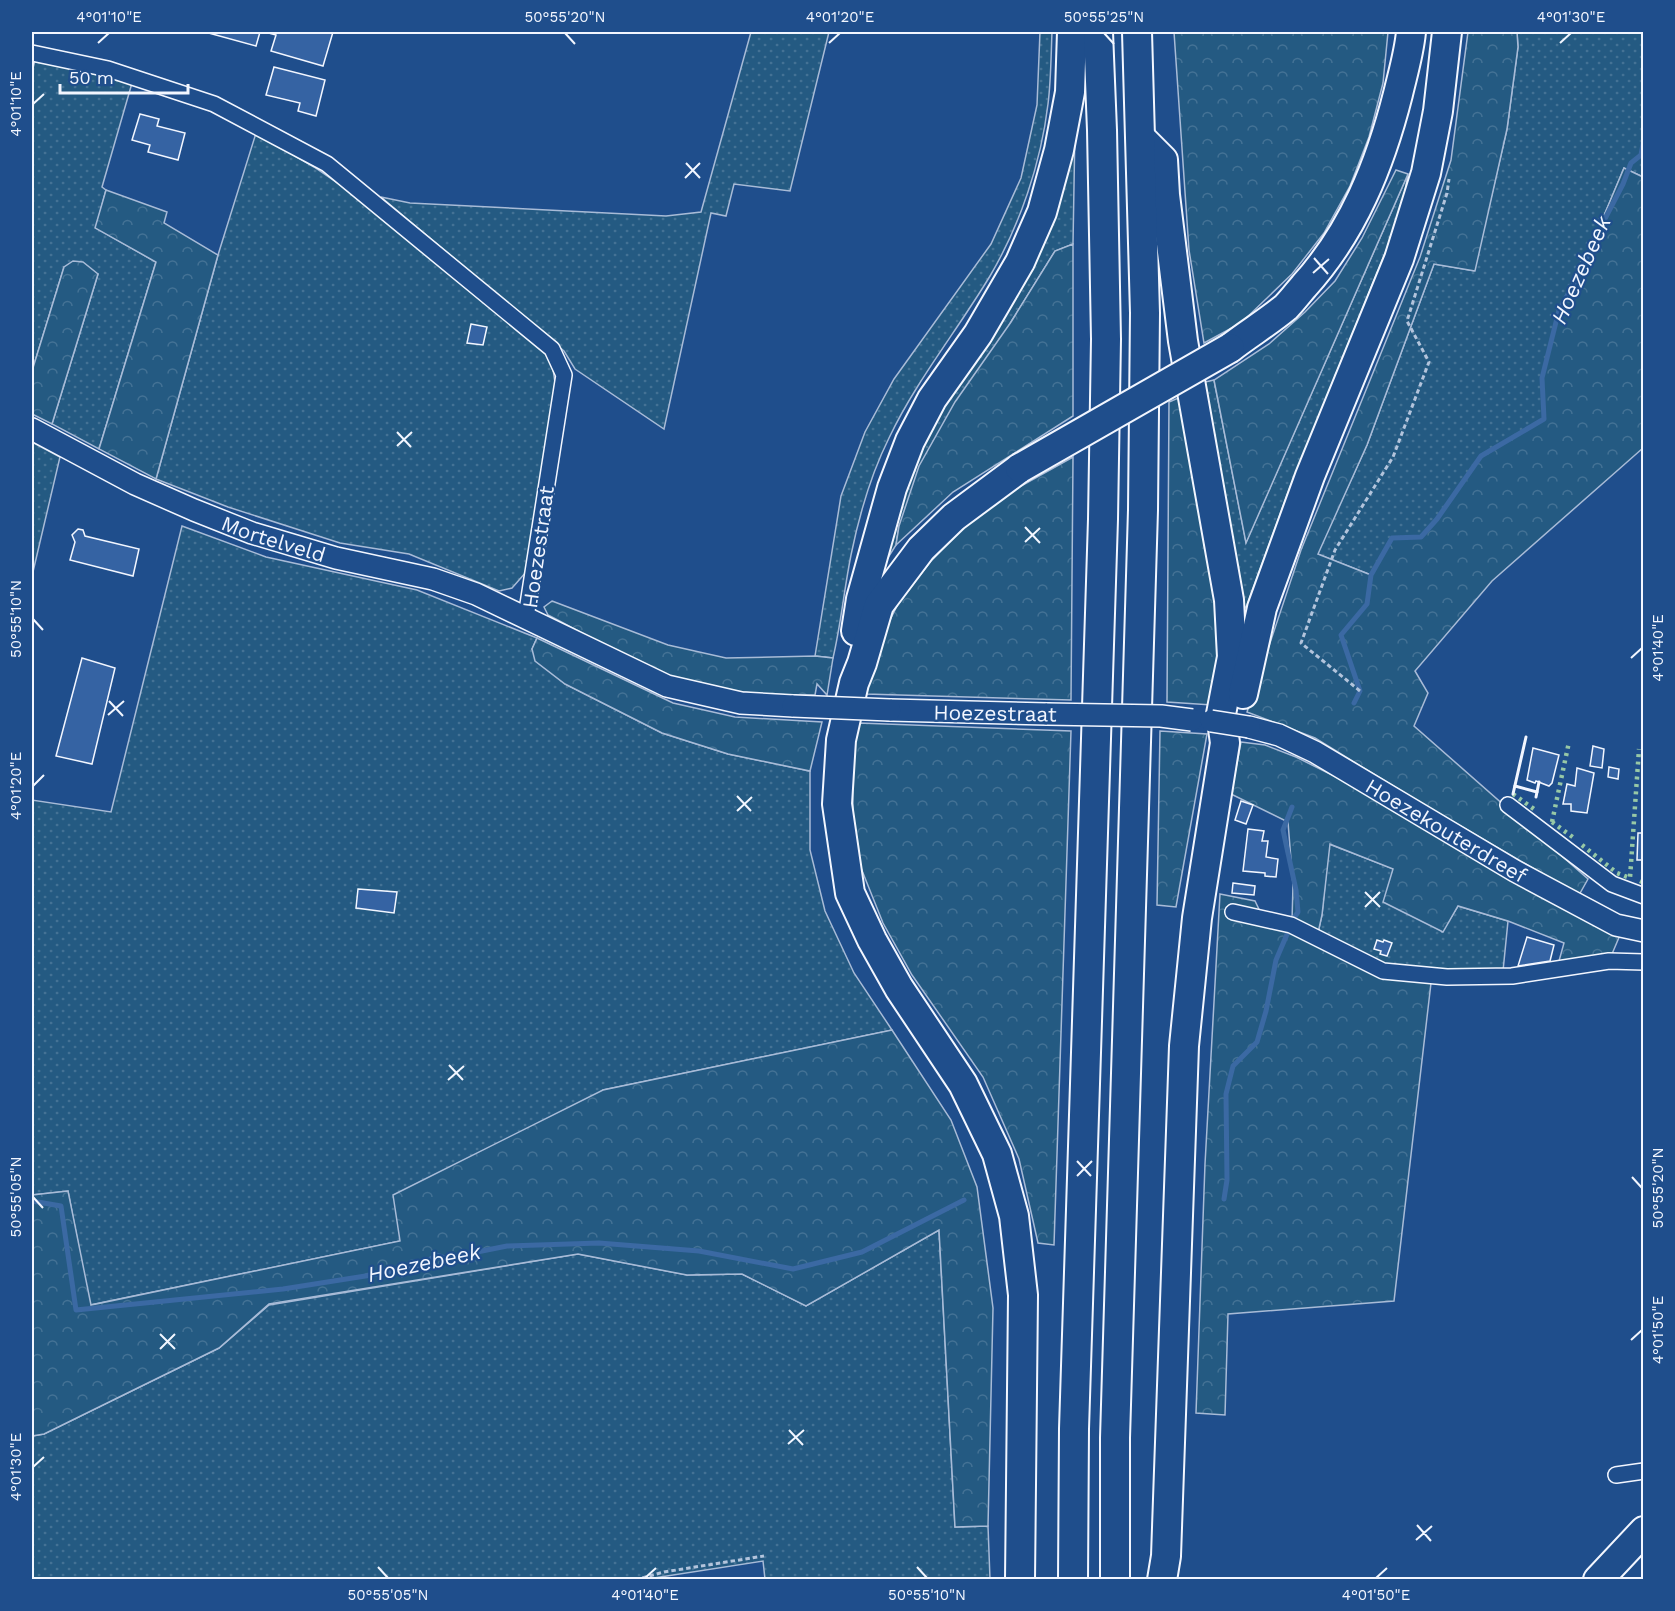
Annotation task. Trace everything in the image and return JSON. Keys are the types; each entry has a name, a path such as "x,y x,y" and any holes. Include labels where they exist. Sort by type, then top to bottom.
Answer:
{"highway":[{"path":"854,684 851,660 861,599 892,488 910,441 932,399 978,333 1020,262 1042,212 1059,150 1070,92 1072,32"},
{"path":"1073,1580 1074,1417 1103,519 1106,339 1098,32"},
{"path":"1115,1580 1116,1426 1143,510 1145,313 1137,32"},
{"path":"1209,728 1238,721 1262,608 1302,498 1399,259 1426,173 1438,111 1447,35"},
{"path":"1020,1580 1023,1295 1014,1216 997,1154 963,1084 899,988 872,940 850,893 837,804 841,740 854,684 879,605 921,549 954,517 1020,468 1230,348 1287,306 1316,273 1335,247 1375,171 1387,138 1410,41"},
{"path":"1141,138 1163,160 1164,195 1183,341 1229,600 1232,657 1221,714 1209,728 1197,918 1184,1046 1167,1572"},
{"path":"1598,1580 1644,1531"}],"street":[{"name":"Hoezestraat","path":"32,53 108,69 214,104 327,165 552,349 564,375 526,617 667,686 741,703 890,710 1161,716 1209,728 1248,727"},
{"name":"Mortelveld","path":"32,429 135,484 252,533 336,558 433,579 476,594 526,617"},
{"name":"Hoezekouterdreef","path":"1248,727 1279,735 1315,752 1515,871 1616,925 1644,931"},
{"path":"1508,805 1612,884 1644,897"},
{"path":"1233,912 1291,925 1383,971 1447,977 1512,976 1609,961 1644,962"},
{"path":"1616,1475 1644,1471"}],"path":[{"path":"1360,691 1301,643 1335,550 1394,457 1429,362 1407,321 1447,194 1450,172"},
{"path":"634,1580 664,1572 764,1556"}],"green space":[{"path":"751,32 829,32 790,191 734,184 726,216 711,213 664,429 575,369 564,351 381,197 410,203 666,216 701,212"},
{"path":"1040,32 1052,32 1050,86 1045,126 1028,193 1011,236 990,276 924,376 883,452 866,495 854,540 833,658 815,656 841,496 865,432 894,379 991,244 1021,178 1037,105"},
{"path":"1174,32 1388,32 1383,83 1369,137 1350,186 1324,233 1292,274 1241,323 1204,343 1189,250"},
{"path":"1468,32 1517,32 1518,47 1507,129 1475,271 1434,264 1367,445 1318,554 1371,575 1392,538 1421,537 1437,519 1481,456 1544,419 1542,378 1559,310 1581,270 1624,168 1643,177 1643,448 1492,581 1415,671 1428,693 1414,726 1588,879 1579,895 1315,738 1247,712 1301,550 1420,257 1451,160"},
{"path":"1517,32 1643,32 1643,177 1624,168 1581,271 1559,310 1542,378 1544,419 1481,456 1437,519 1421,537 1392,538 1371,575 1317,554 1367,445 1434,264 1474,271 1507,129 1518,47"},
{"path":"35,60 132,83 102,187 106,190 96,228 156,262 99,449 52,424 98,274 64,267 32,371 32,72"},
{"path":"1075,127 1073,244 1055,251 1011,322 899,526 896,545 879,572 901,481"},
{"path":"256,133 314,167 368,204 545,351 552,362 555,383 527,571 512,588 499,591 409,554 340,543 228,507 156,479 218,255"},
{"path":"1396,170 1408,174 1246,543 1214,380 1269,344 1335,281 1362,238"},
{"path":"1408,174 1401,214 1290,487 1243,611 1205,382 1214,380 1246,542"},
{"path":"106,190 167,212 164,223 218,255 156,479 99,449 156,262 95,228"},
{"path":"1073,244 1073,416 953,492 896,545 899,526 919,466 955,402 1011,322 1055,251"},
{"path":"73,261 83,262 98,274 52,424 32,414 32,371 64,267"},
{"path":"1183,396 1221,652 1212,705 1167,702 1169,402"},
{"path":"32,442 60,457 32,576"},
{"path":"1073,457 1071,700 866,694 883,634 898,604 931,561 966,525 1014,490"},
{"path":"182,526 266,557 417,590 537,638 532,649 565,684 662,733 728,754 810,771 810,850 825,911 854,973 892,1030 603,1090 400,1241 90,1305 68,1191 32,1195 32,800 111,812"},
{"path":"552,601 668,645 726,658 815,656 833,658 827,695 817,684 815,695 770,694 726,690 679,679 621,654 548,615 544,607"},
{"path":"537,638 673,703 735,717 822,722 810,771 728,754 662,733 565,684 535,661 532,649"},
{"path":"859,723 1071,731 1054,1245 1038,1243 1019,1159 983,1077 912,975 883,923 861,868 853,813 852,760"},
{"path":"1160,731 1207,734 1176,907 1157,905"},
{"path":"1241,742 1265,745 1296,757 1368,793 1620,935 1612,954 1599,959 1559,961 1564,943 1508,921 1458,906 1443,932 1383,902 1393,869 1330,844 1318,933 1292,921 1293,885 1288,822 1231,794"},
{"path":"1329,844 1394,869 1442,932 1458,906 1508,921 1503,971 1464,973 1386,966 1318,933"},
{"path":"1220,894 1255,901 1265,922 1431,983 1394,1301 1228,1314 1225,1415 1196,1413 1205,1164"},
{"path":"892,1030 951,1120 977,1187 993,1308 988,1526 955,1527 939,1230 806,1306 742,1274 687,1275 578,1254 269,1304 219,1348 44,1434 32,1436 32,1195 68,1191 91,1305 400,1241 393,1195 603,1090"},
{"path":"939,1230 955,1527 988,1526 990,1579 765,1579 763,1561 641,1580 32,1579 32,1436 44,1434 219,1348 269,1305 578,1254 687,1275 742,1274 806,1306"}],"building":[{"path":"205,32 260,32 256,46"},
{"path":"265,32 333,32 323,66 271,51 276,35"},
{"path":"274,67 325,80 316,116 298,111 300,103 266,95"},
{"path":"140,114 159,119 157,126 185,133 178,160 148,152 150,145 132,140"},
{"path":"471,324 487,327 483,345 467,343"},
{"path":"78,529 83,530 85,536 139,549 133,576 70,560 75,542 72,535"},
{"path":"82,658 115,668 92,764 56,756"},
{"path":"1593,746 1604,749 1602,768 1590,766"},
{"path":"1533,748 1559,755 1552,783 1549,786 1527,780"},
{"path":"1609,767 1619,769 1618,779 1608,777"},
{"path":"1577,768 1594,773 1587,813 1571,811 1571,804 1563,804 1567,784 1575,786"},
{"path":"1241,801 1253,805 1246,824 1235,820"},
{"path":"1248,829 1264,831 1262,841 1268,841 1266,857 1278,859 1276,877 1265,876 1265,873 1243,871"},
{"path":"1638,833 1644,833 1644,860 1637,860"},
{"path":"1233,883 1255,886 1254,895 1232,893"},
{"path":"358,889 397,892 394,913 356,908"},
{"path":"1527,937 1554,945 1550,961 1518,966"},
{"path":"1377,940 1392,943 1387,956 1374,949"}],"waterway":[{"name":"Hoezebeek","path":"1354,703 1360,691 1341,635 1367,604 1371,575 1392,538 1421,537 1437,519 1481,456 1544,419 1542,378 1559,310 1581,271 1631,163 1641,155 1644,138"},
{"name":"Hoezebeek","path":"1292,807 1283,830 1296,890 1298,912 1294,918"},
{"name":"Hoezebeek","path":"1224,1199 1227,1180 1226,1094 1233,1066 1257,1042 1276,960 1288,932"},
{"name":"Hoezebeek","path":"32,1201 61,1206 76,1310 283,1289 416,1268 437,1255 454,1261 462,1255 507,1246 599,1243 699,1251 793,1269 862,1252 964,1200"}],"hedge":[{"path":"1552,822 1569,742"},
{"path":"1582,845 1617,873 1630,878 1639,749"},
{"path":"1513,794 1534,809"},
{"path":"1552,822 1574,838"},
{"path":"1640,881 1644,883"}],"wall":[{"path":"1513,794 1526,737"},
{"path":"1536,797 1539,782"},
{"path":"1515,786 1537,792"}]}
